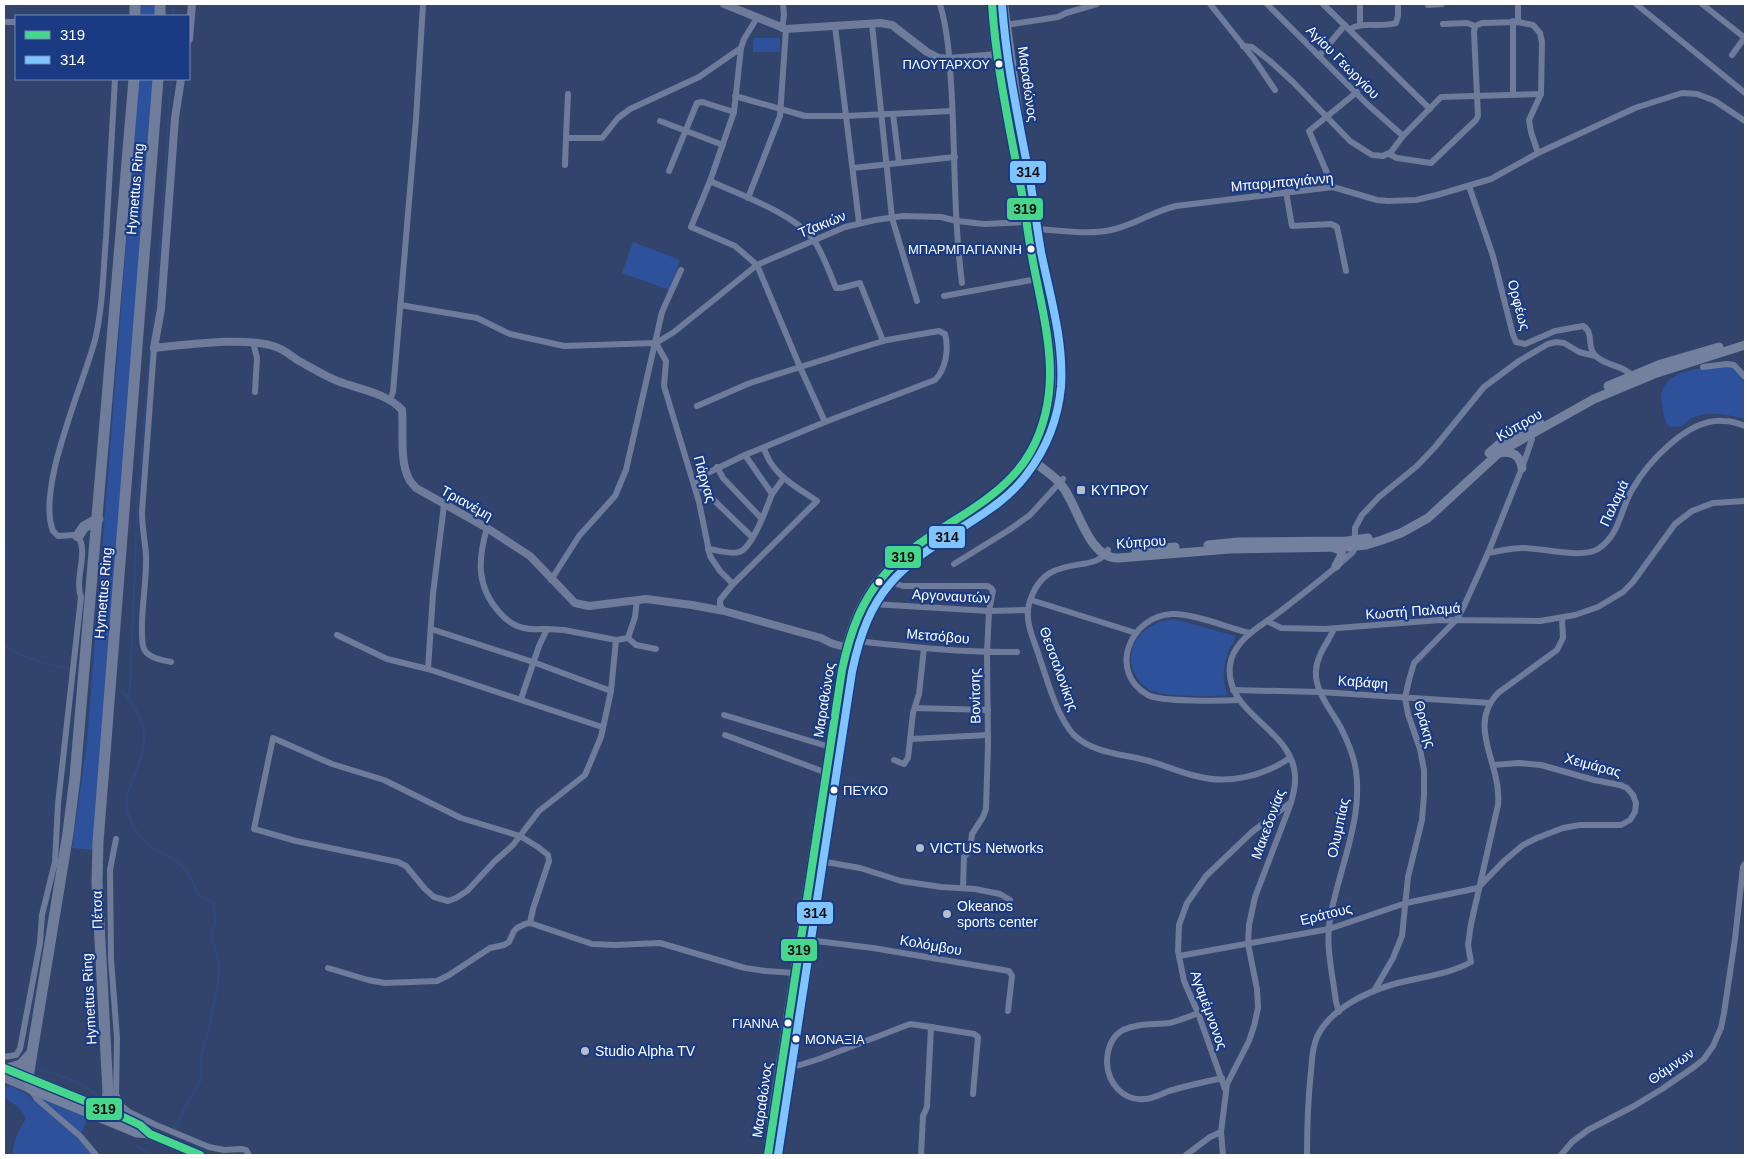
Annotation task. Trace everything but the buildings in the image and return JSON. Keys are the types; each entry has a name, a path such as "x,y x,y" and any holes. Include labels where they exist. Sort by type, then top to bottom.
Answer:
{"highway":[{"name":"Hymettus Ring","path":"28,1077 72,805 86,600 98,519 134,80"},
{"name":"Hymettus Ring","path":"103,1114 108,1092 97,883 98,842 158,80"},
{"path":"78,536 84,527 98,519"},
{"path":"5,1071 24,1063 32,1052"}],"main road":[{"name":"Μαραθώνος","path":"775,1155 787,1066 837,753 854,622 862,605 890,567 918,544 995,494 1034,457 1038,437 1046,415 1051,380 1050,350 1036,279 1023,146 992,4"},
{"name":"Μαραθώνος","path":"768,1155 830,747 852,645 872,604 887,581 917,553 980,513 1019,482 1047,436 1055,411 1059,372 1055,336 1008,127 1002,54 1006,25 1003,4"},
{"name":"Κύπρου","path":"1634,378 1661,364 1745,339"},
{"name":"Κύπρου","path":"1107,553 1238,542 1370,544 1402,533 1423,520 1445,504 1496,454 1590,395 1634,378 1743,348"},
{"name":"Κύπρου","path":"1034,457 1062,481 1074,496 1092,531 1107,553 1119,558 1213,550 1334,548 1380,535 1405,525 1442,498 1494,449 1531,431"},
{"path":"1496,454 1509,452 1516,454 1520,459 1522,468"},
{"path":"1334,548 1340,550 1342,555 1336,566"},
{"path":"28,1077 65,1092 103,1114"},
{"path":"28,1077 30,1089 140,1125 150,1134 200,1155"}],"street":[{"path":"190,28 192,4"},
{"path":"154,348 253,342 276,346 337,381 390,400 393,392 416,119 423,4"},
{"path":"724,4 784,29 884,23 892,25 930,54 939,58 950,59 1002,54"},
{"path":"748,198 777,127 781,110 783,4"},
{"path":"940,4 950,59 957,221 962,283"},
{"path":"1006,25 1058,17 1066,12 1097,4"},
{"path":"1210,4 1275,90"},
{"name":"Αγίου Γεωργίου","path":"1267,4 1379,115 1404,136"},
{"path":"1323,4 1430,109"},
{"path":"1360,4 1360,26"},
{"path":"1319,56 1347,27 1396,23 1398,19 1398,4"},
{"path":"1428,5 1442,4"},
{"path":"1513,94 1515,21 1518,4"},
{"path":"1636,4 1745,93"},
{"path":"1702,4 1745,38 1732,55"},
{"path":"757,18 746,34 741,48 734,112 710,181 691,227 735,246 758,265 825,422"},
{"path":"1443,24 1467,23 1475,26 1482,23 1515,21 1536,28 1541,37 1541,94 1529,120 1538,153"},
{"path":"872,24 892,218 917,301"},
{"path":"835,26 860,222"},
{"path":"1388,155 1428,163 1432,162 1476,120 1478,116 1475,26"},
{"path":"1243,46 1252,47 1270,61 1361,150 1382,157 1388,155 1439,98 1444,96 1541,94"},
{"path":"566,138 602,138 618,118 630,109 699,77 741,48"},
{"path":"4,1057 16,1055 20,1049 40,944 42,915 55,862 58,804 75,644 86,600 79,590 82,547 78,536 58,536 53,531 50,518 50,496 59,451 98,326 103,279 115,80"},
{"path":"171,662 148,654 144,649 142,639 146,556 142,532 142,512 154,348 161,309 175,118 181,80"},
{"path":"1333,187 1308,131 1357,92"},
{"name":"Μπαρμπαγιάννη","path":"1030,226 1106,231 1120,228 1152,213 1176,206 1286,192 1315,191 1333,187 1378,200 1400,201 1438,195 1491,178 1538,153 1635,108 1682,93 1697,94 1715,100 1745,121"},
{"path":"564,165 568,94"},
{"path":"735,96 805,116 952,111"},
{"path":"669,171 698,102 734,112"},
{"path":"893,114 899,163"},
{"path":"660,121 723,145"},
{"path":"853,168 955,157"},
{"path":"710,181 795,222 814,240 836,288 860,283 883,342"},
{"name":"Ορφέως","path":"1469,186 1493,256 1516,342 1525,344 1555,331 1583,326 1589,332 1591,349 1595,356"},
{"path":"1286,192 1292,226 1336,225 1346,271"},
{"name":"Τζακιών","path":"656,343 674,332 758,265 860,222 892,218 941,217 984,224 1030,226"},
{"path":"551,580 579,536 615,496 620,486 626,470 662,312 681,270"},
{"path":"944,296 1036,279"},
{"path":"400,305 477,318 510,334 564,346 656,343"},
{"path":"697,406 750,383 883,342 942,331 945,334 947,339 945,366 933,381 825,422 745,455 693,480 752,537"},
{"path":"253,342 257,358 255,392"},
{"path":"1355,543 1355,528 1362,515 1379,497 1417,466 1484,387 1501,373 1541,348 1556,342 1564,343 1579,352 1595,356 1626,370 1634,378"},
{"name":"Πάργας","path":"656,343 666,361 664,386 699,502 708,549 715,565 733,584"},
{"path":"1703,367 1732,364 1745,376"},
{"name":"Τριανέμη","path":"390,400 402,410 402,445 408,479 416,488 487,528 530,556 575,603 588,606 637,600 692,605 724,611 821,638 832,638 852,645"},
{"name":"Παλαμά","path":"1488,553 1522,548 1573,552 1594,551 1612,538 1635,485 1648,467 1673,442 1690,429 1705,423 1723,420 1745,426"},
{"name":"Θράκης","path":"1373,992 1400,944 1404,927 1408,877 1422,820 1424,770 1405,698 1414,663 1457,619 1488,553 1522,468 1531,443 1531,431"},
{"path":"724,611 720,605 720,600 733,584 817,500 783,479 768,460 764,448"},
{"path":"745,455 772,494"},
{"path":"718,467 723,478 762,519"},
{"path":"708,549 739,553 746,549 762,519 772,494 783,479"},
{"path":"954,564 1021,522 1062,481"},
{"path":"1307,1155 1308,1098 1314,1049 1317,1037 1322,1029 1339,1012 1373,992 1395,984 1453,970 1471,962 1468,948 1469,936 1478,888 1487,858 1498,805 1498,785 1483,729 1485,715 1490,703 1498,693 1557,650 1563,638 1562,618 1598,608 1623,592 1633,582 1675,524 1692,511 1713,503 1745,501"},
{"path":"428,669 433,594 444,505"},
{"path":"487,528 484,540 481,578 483,589 491,603 510,623 524,628 564,630 616,640 628,638"},
{"name":"Μακεδονίας","path":"1223,1155 1221,1132 1226,1091 1230,1076 1252,1033 1258,1008 1257,989 1248,944 1253,903 1291,803 1295,776 1290,758 1277,737 1239,700 1233,690 1230,672 1231,658 1238,646 1250,633 1336,566 1352,552 1355,543"},
{"name":"Θεσσαλονίκης","path":"1107,553 1096,562 1065,567 1049,574 1039,584 1028,610 1034,642 1060,712 1072,733 1088,745 1156,762 1190,775 1209,778 1233,779 1251,776 1279,765 1290,758"},
{"name":"Βονίτσης","path":"887,581 903,586 987,586 991,588 993,593 987,652 988,745 985,813 972,834 970,848 964,857 963,888"},
{"path":"628,638 636,617 637,600"},
{"path":"1031,600 1136,632"},
{"name":"Αργοναυτών","path":"872,604 990,611 1028,610"},
{"path":"1239,700 1163,699 1147,694 1134,682 1127,664 1128,648 1136,632 1145,624 1155,618 1173,614 1250,633"},
{"name":"Κωστή Παλαμά","path":"1267,621 1281,628 1334,629 1415,621 1457,619 1524,621 1562,618"},
{"path":"431,629 533,662 611,691"},
{"path":"520,699 547,629"},
{"name":"Ολυμπίας","path":"1334,629 1316,666 1316,677 1320,692 1350,746 1357,782 1356,808 1331,913 1329,929 1336,1002 1339,1012"},
{"path":"337,635 387,658 428,669 602,727"},
{"path":"628,638 636,645 656,649"},
{"path":"530,923 548,865 549,858 546,852 520,836 461,818 384,780 332,764 273,738 254,829 296,841 398,862 406,866 434,897 448,901 467,892 495,861 513,845 520,836 539,811 585,775 598,748 611,691 616,640"},
{"name":"Μετσόβου","path":"852,645 1017,652"},
{"path":"894,760 902,764 907,762 915,708 919,694 924,648"},
{"name":"Καβάφη","path":"1233,690 1320,692 1490,703"},
{"path":"915,708 988,710"},
{"path":"724,715 830,747"},
{"path":"725,735 826,773"},
{"path":"910,739 988,735"},
{"name":"Χειμάρας","path":"1478,888 1504,860 1523,845 1563,828 1580,824 1621,825 1630,820 1636,809 1633,795 1627,788 1620,785 1594,780 1541,765 1519,763 1492,765"},
{"name":"Αγαμέμνονος","path":"1226,1091 1184,981 1179,956 1180,922 1185,907 1197,887 1210,872 1242,840 1291,803"},
{"name":"Πέτσα","path":"116,839 110,870 111,959 117,1038 116,1094 122,1106 129,1112 156,1126 209,1147 246,1153"},
{"path":"820,861 860,868 901,880 1000,894 1010,900"},
{"name":"Θάμνων","path":"1561,1155 1572,1142 1588,1130 1662,1089 1704,1059 1721,1028 1735,939 1743,867 1745,864"},
{"name":"Εράτους","path":"1179,956 1329,929 1406,903 1478,888"},
{"path":"328,968 385,983 437,980 450,975 490,948 509,942 517,928 530,923 592,944 660,943 745,968 796,973"},
{"name":"Κολόμβου","path":"808,940 873,948 1009,971 1012,976 1008,1011"},
{"path":"1198,1014 1175,1021 1139,1025 1122,1031 1109,1047 1107,1062 1109,1076 1120,1091 1132,1098 1142,1100 1190,1085 1222,1078"},
{"path":"787,1066 819,1060 910,1024 932,1027 974,1034 978,1037 973,1094"},
{"path":"921,1155 923,1116 927,1107 932,1027"},
{"path":"5,1071 28,1077"},
{"path":"5,1071 30,1089 36,1099 80,1136 96,1155"},
{"path":"1186,1155 1210,1137 1221,1132"}],"shaded area":[{"path":"141,4 156,4 156,15 141,15"},
{"path":"753,38 780,38 780,52 753,52"},
{"path":"139,80 155,80 94,850 72,848 87,742"},
{"path":"633,242 680,260 670,290 622,273"},
{"path":"1720,366 1732,366 1737,370 1744,382 1745,419 1729,415 1712,414 1688,420 1682,426 1670,427 1665,420 1662,406 1662,394 1665,385 1679,374"},
{"path":"1174,619 1235,636 1234,642 1227,654 1225,666 1224,685 1227,695 1166,694 1150,690 1138,679 1132,663 1131,653 1134,644 1139,636 1155,624"},
{"path":"11,1086 26,1094 73,1133 92,1155 13,1155 16,1136 26,1119 23,1112 4,1098 4,1087"},
{"path":"38,1096 88,1118 81,1134"}],"waterway":[{"path":"173,4 173,15"},
{"path":"128,698 130,689 138,492 161,232 171,80"},
{"path":"4,527 7,547 4,566"},
{"path":"4,645 44,663 70,669"},
{"path":"122,691 138,714 143,725 144,734 144,744 127,797 126,804 131,822 138,834 148,844 185,869 198,893 213,903 216,919 212,939 219,963 218,984 201,1056 201,1080 174,1131"},
{"path":"33,1069 66,1078 97,1095"},
{"path":"136,1145 151,1155"},
{"path":"172,1148 173,1155"}],"transit line":[{"name":"319","path":"768,1155 842,670 849,641 858,617 881,578 914,548 990,496 1017,471 1031,451 1042,426 1048,402 1050,377 1046,327 1003,94 992,4"},
{"name":"314","path":"778,1155 852,672 867,620 890,584 905,569 942,540 991,509 1021,482 1040,454 1050,433 1057,411 1061,387 1058,336 1013,92 1002,4"},
{"name":"319","path":"4,1068 119,1115 140,1125 150,1134 200,1155"}],"place":[{"name":"ΠΛΟΥΤΑΡΧΟΥ","path":"999,64"},
{"name":"ΜΠΑΡΜΠΑΓΙΑΝΝΗ","path":"1031,249"},
{"name":"ΚΥΠΡΟΥ","path":"1081,490"},
{"name":"ΠΕΥΚΟ","path":"834,790"},
{"name":"VICTUS Networks","path":"920,848"},
{"name":"Okeanos sports center","path":"947,914"},
{"name":"ΓΙΑΝΝΑ","path":"788,1023"},
{"name":"ΜΟΝΑΞΙΑ","path":"796,1039"},
{"name":"Studio Alpha TV","path":"585,1051"}]}
